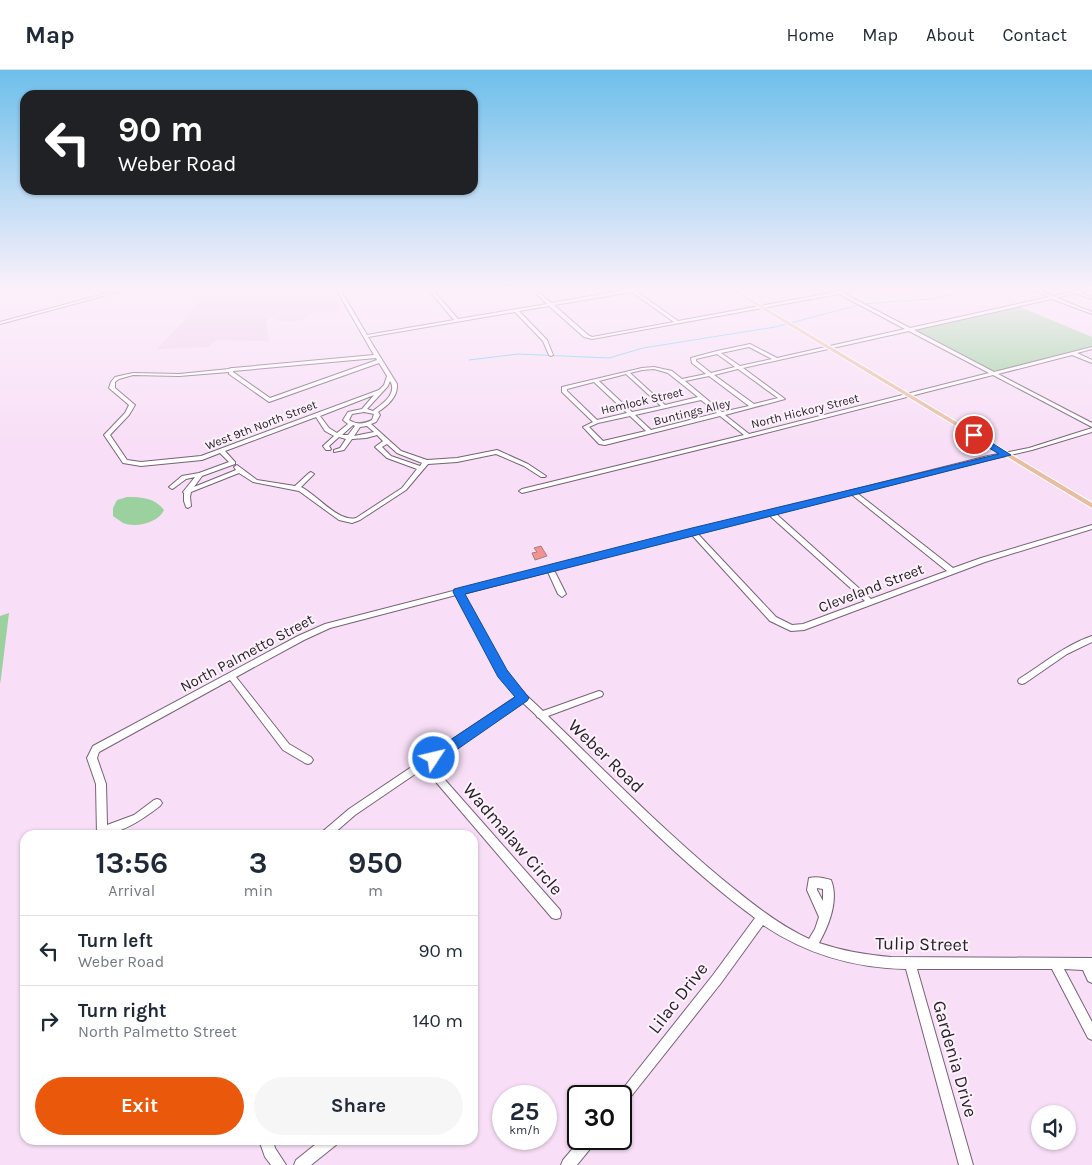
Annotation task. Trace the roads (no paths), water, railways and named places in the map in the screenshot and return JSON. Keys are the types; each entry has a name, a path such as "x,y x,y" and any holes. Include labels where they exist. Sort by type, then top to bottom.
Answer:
{"main road":[{"path":"817,340 1092,506"}],"street":[{"path":"368,340 395,384 395,392 392,398 374,412 355,411 346,418 351,424 368,424 376,418 374,412"},
{"path":"544,340 551,355"},
{"path":"680,380 860,340"},
{"path":"928,340 1092,425"},
{"path":"753,406 692,360 693,358 750,345 775,359"},
{"name":"North Hickory Street","path":"522,491 748,436 1092,348"},
{"path":"718,352 739,368"},
{"path":"1072,353 1092,362"},
{"path":"231,370 231,373 269,400 378,359"},
{"name":"West 9th North Street","path":"378,359 179,375 133,374 117,378 113,382 112,388 132,405 129,411 112,427 107,435 125,462 141,464 195,459 381,391"},
{"path":"596,422 564,390 572,385 654,368 664,369 680,380 748,436"},
{"name":"Buntings Alley","path":"606,443 782,399 739,368"},
{"path":"627,373 664,406"},
{"path":"364,410 381,391 390,376"},
{"path":"595,380 650,432"},
{"path":"386,384 395,384"},
{"name":"Hemlock Street","path":"606,443 601,443 586,427 596,422 701,398"},
{"path":"344,404 355,411"},
{"path":"316,414 327,429 338,435 351,437 377,433"},
{"path":"328,449 326,446 351,424"},
{"path":"368,424 399,452 426,462 457,460 497,452 526,465 543,476"},
{"path":"336,450 342,449 358,425"},
{"name":"North Palmetto Street","path":"102,830 101,784 92,754 101,746 301,638 328,626 692,532 988,458 1007,455 1092,430"},
{"path":"387,441 378,447 389,457 421,468"},
{"path":"221,451 240,471 255,481 298,488 341,520 352,521 376,509 404,489 426,462"},
{"path":"172,487 184,477 200,475 233,463"},
{"path":"186,492 240,471"},
{"path":"298,488 311,474"},
{"path":"188,506 185,498 186,492 200,475"},
{"path":"853,493 952,571"},
{"path":"771,513 870,602"},
{"name":"Cleveland Street","path":"692,532 773,619 784,626 804,627 952,571 1092,527"},
{"path":"550,568 562,594"},
{"name":"Weber Road","path":"458,592 502,674 523,698 670,840 762,917"},
{"path":"1022,682 1044,668 1061,653 1092,639"},
{"path":"231,676 286,747 308,760"},
{"path":"540,715 599,694"},
{"path":"331,830 352,812 523,698"},
{"name":"Wadmalaw Circle","path":"426,763 556,914"},
{"path":"111,830 137,818 157,803"},
{"path":"811,946 816,940 824,915"},
{"name":"Tulip Street","path":"762,917 776,928 811,946 850,958 892,963 1089,964"},
{"name":"Lilac Drive","path":"632,1086 717,979 762,917"},
{"name":"Gardenia Drive","path":"910,963 966,1165"},
{"path":"1056,964 1092,1034"},
{"path":"1089,964 1092,977"},
{"path":"268,1145 279,1165"},
{"path":"302,1165 325,1145"},
{"path":"568,1165 580,1150"}],"waterway":[{"path":"469,360 518,354 609,358 643,348 693,340"}]}
